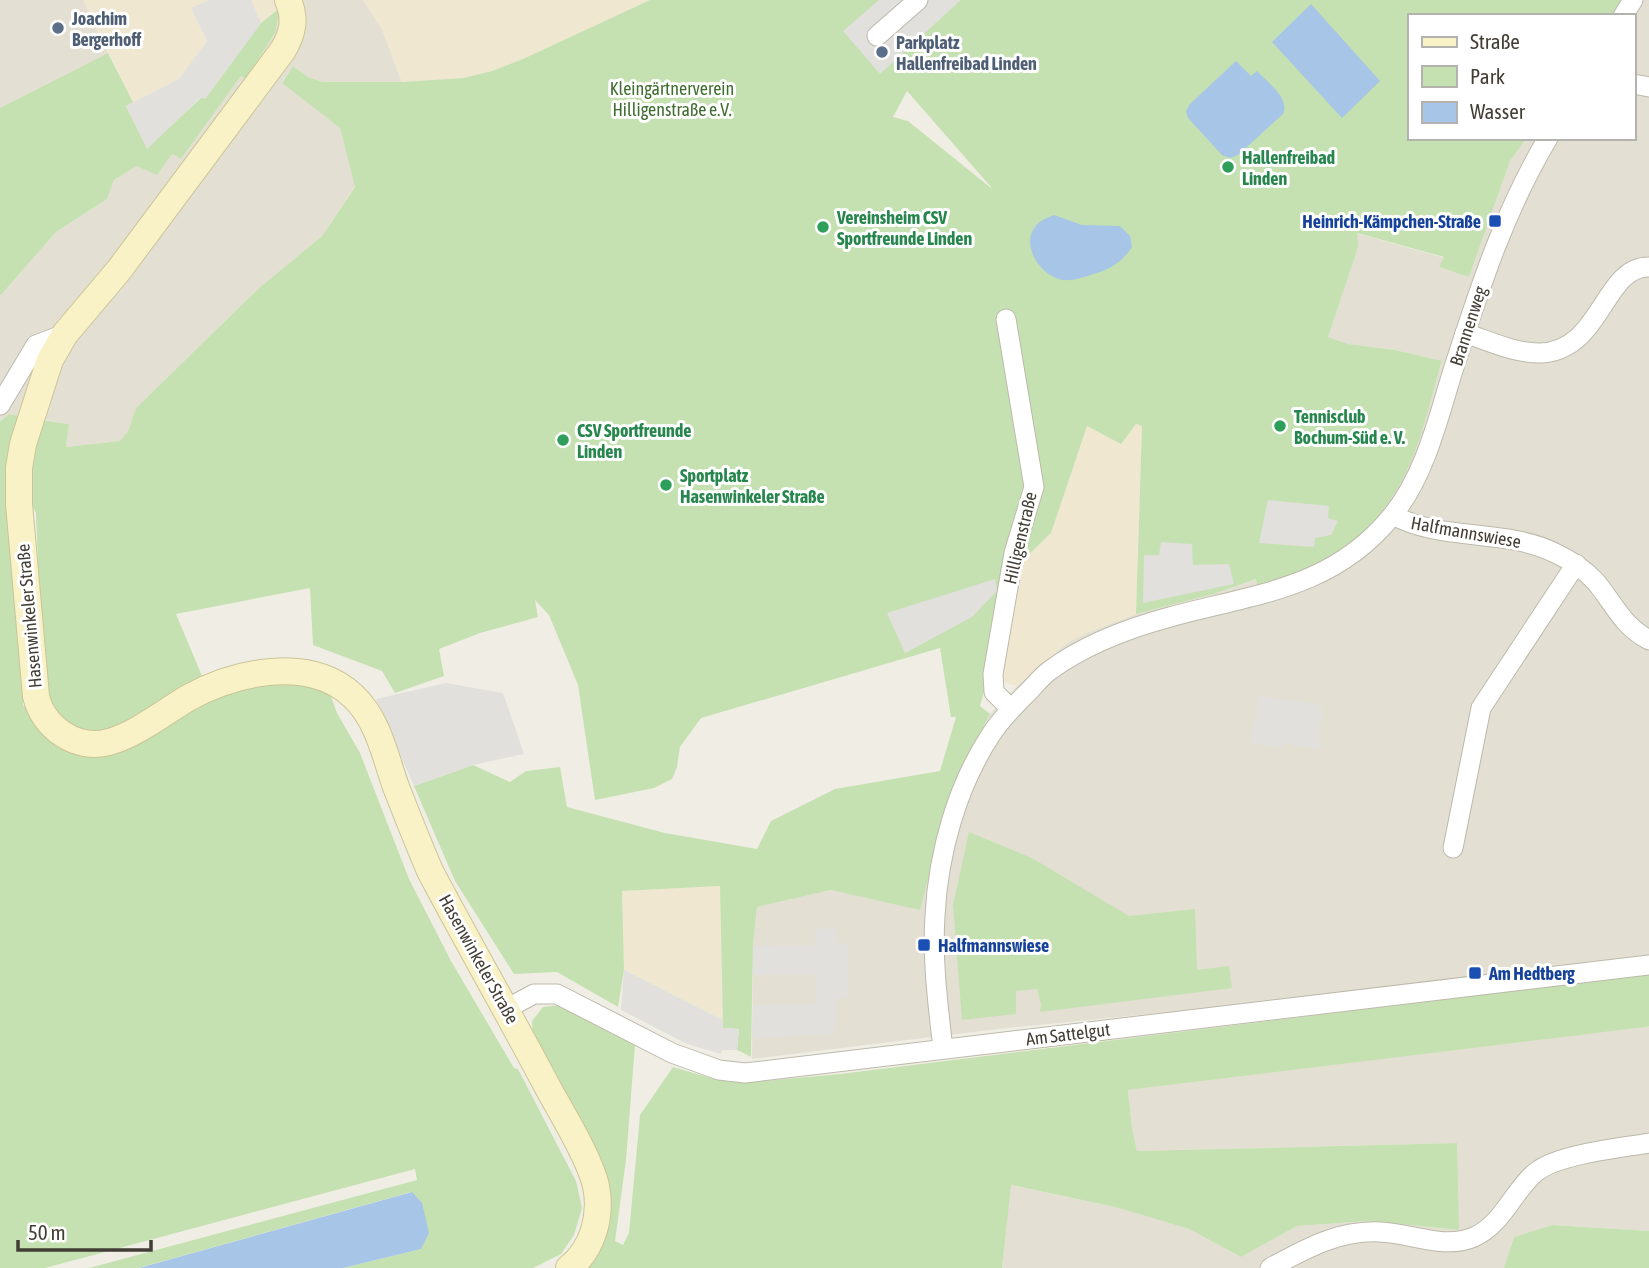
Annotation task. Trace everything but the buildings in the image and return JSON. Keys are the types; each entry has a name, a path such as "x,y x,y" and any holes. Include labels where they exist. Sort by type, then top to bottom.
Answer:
{"street":[{"name":"Hasenwinkeler Straße","path":"288,0 293,14 293,27 279,57 119,270 65,334 51,356 23,444 19,468 19,504 36,696 45,717 64,735 98,743 124,735 206,689 262,673 298,672 325,678 343,688 359,702 370,718 430,871 554,1098 596,1186 597,1217 590,1241 578,1261 569,1268"},
{"path":"877,36 918,0"},
{"name":"Brannenweg","path":"1393,515 1404,500 1424,459 1503,225 1547,140"},
{"path":"1465,333 1525,352 1548,352 1561,348 1588,329 1623,277 1636,268 1649,267"},
{"name":"Hilligenstraße","path":"1006,319 1034,487 1014,553 993,674 994,692 1011,709"},
{"path":"0,405 36,345 65,334"},
{"name":"Halfmannswiese","path":"943,1049 934,943 935,914 943,856 954,815 991,734 1011,709 1047,673 1084,650 1133,628 1274,591 1314,577 1355,552 1374,537 1393,515 1405,522 1428,528 1532,544 1556,553 1576,564 1596,583 1629,627 1649,640"},
{"path":"1453,849 1481,708 1576,564"},
{"name":"Am Sattelgut","path":"506,1009 534,994 557,994 672,1053 703,1065 734,1072 787,1069 1649,965"},
{"path":"1270,1268 1321,1241 1354,1233 1381,1232 1442,1242 1457,1242 1474,1237 1504,1212 1528,1179 1538,1170 1552,1163 1649,1143"}],"shaded area":[{"path":"0,0 83,0 108,53 0,108"},
{"path":"83,0 209,0 191,8 207,41 179,79 133,102"},
{"path":"209,0 251,0 261,23 205,99 201,97 147,149 126,106 179,79 207,41 191,8"},
{"path":"251,0 276,0 280,8 261,23"},
{"path":"276,0 363,0 382,29 402,82 323,82 308,77 293,66 282,82 340,128 355,186 322,236 259,288 136,408 128,431 120,441 66,447 69,424 10,414 0,420 0,296 56,232 107,199 114,180 137,166 173,154 181,159 241,76 246,79 275,33"},
{"path":"363,0 650,0 492,71 463,78 402,82 382,29"},
{"name":"Parkplatz Hallenfreibad Linden","path":"879,0 961,0 880,74 843,31"},
{"path":"1625,0 1649,0 1649,957 1281,1001 998,1029 752,1059 753,945 757,907 831,890 920,909 948,807 974,744 990,714 1017,686 1067,643 1084,634 1136,614 1214,594 1257,579 1257,584 1433,389 1442,362 1395,350 1348,344 1328,337 1349,271 1352,232 1445,258 1439,267 1469,277 1510,161 1526,140 1635,140 1635,14 1632,14"},
{"path":"1025,335 1143,395 1136,614 1067,643 1017,686 999,681"},
{"path":"1268,500 1329,506 1328,518 1338,521 1331,535 1315,538 1314,547 1259,543"},
{"path":"1161,542 1192,544 1193,565 1229,564 1234,584 1143,603 1144,555 1159,555"},
{"path":"995,579 997,591 972,617 905,653 887,613"},
{"path":"446,683 503,693 524,754 473,765 414,786 376,699"},
{"path":"1259,696 1322,705 1320,750 1284,743 1282,748 1250,743"},
{"path":"720,886 723,1020 624,970 622,891"},
{"path":"815,928 837,929 837,943 849,944 849,998 836,999 834,1034 752,1038 753,1005 816,1004 816,975 753,975 753,946 815,945"},
{"path":"624,970 723,1020 723,1028 739,1029 737,1050 722,1050 721,1054 687,1044 621,1010"},
{"path":"1649,1026 1649,1231 1552,1225 1514,1237 1504,1268 1002,1268 1010,1185 1115,1207 1189,1229 1241,1257 1297,1226 1368,1221 1458,1230 1456,1143 1137,1151 1128,1090"}],"green space":[{"name":"Kleingärtnerverein Hilligenstraße e.V.","path":"650,0 1625,0 1616,14 1408,14 1408,140 1526,140 1510,161 1469,277 1439,267 1444,257 1357,233 1358,247 1328,337 1348,344 1395,350 1442,361 1414,454 1388,503 1372,523 1353,540 1310,567 1257,585 1256,579 1214,594 1136,614 1142,426 1136,424 1121,444 1087,426 1051,533 1020,563 980,706 990,714 957,786 920,910 831,890 757,907 753,945 751,1057 737,1050 739,1029 723,1028 720,886 622,891 624,970 618,1007 557,972 514,974 455,881 414,786 473,765 510,782 526,771 560,767 567,807 665,833 757,849 771,821 835,789 940,771 956,717 951,717 940,648 701,718 680,747 672,779 654,788 595,800 578,685 549,615 535,600 538,617 480,633 439,649 444,676 395,693 382,671 313,645 310,588 176,614 202,676 112,729 87,731 64,725 51,711 40,612 36,513 29,480 34,442 41,420 69,424 66,447 120,441 128,431 136,408 259,288 322,236 355,187 340,128 282,83 293,66 308,77 323,82 402,82 463,78 492,71","holes":["907,91 991,188 908,121 893,117"]},
{"path":"280,8 275,33 246,79 241,76 181,159 172,154 157,175 137,166 114,180 107,199 56,232 0,296 0,108 108,53 133,102 126,106 147,148 202,97 205,99 261,23"},
{"path":"9,414 20,416 23,705 46,734 63,745 229,690 269,682 297,682 329,691 337,713 360,753 409,879 451,961 514,1068 518,1069 576,1181 582,1208 574,1235 561,1254 533,1268 343,1268 421,1249 411,1192 138,1268 89,1268 417,1180 415,1169 45,1268 0,1268 0,421"},
{"path":"969,832 1032,858 1129,916 1195,909 1197,970 1229,966 1232,988 1040,1012 1037,989 1016,991 1016,1014 962,1020 953,905"},
{"path":"1649,974 1649,1026 1645,1027 1128,1090 1137,1151 1457,1143 1459,1230 1368,1221 1297,1226 1241,1257 1189,1229 1115,1207 1011,1185 1002,1268 580,1268 611,1205 533,1039 532,1021 543,1007 561,1005 635,1045 626,1160 615,1241 623,1245 629,1233 640,1115 673,1067 714,1079 753,1082 840,1074"},
{"path":"1552,1225 1649,1231 1649,1268 1504,1268 1514,1237"}],"water":[{"path":"1311,4 1380,81 1342,118 1272,42"},
{"path":"1236,61 1251,76 1257,71 1277,91 1284,108 1283,114 1238,155 1230,158 1222,155 1188,118 1186,111 1190,104"},
{"path":"1054,215 1082,225 1120,226 1130,236 1132,247 1121,260 1102,271 1072,280 1056,278 1041,267 1030,243 1037,225"},
{"path":"412,1192 422,1203 429,1233 421,1249 343,1268 139,1268"}],"place":[{"name":"Joachim Bergerhoff","path":"58,28"},
{"name":"Parkplatz Hallenfreibad Linden","path":"882,52"},
{"name":"Hallenfreibad Linden","path":"1228,167"},
{"name":"Heinrich-Kämpchen-Straße","path":"1495,221"},
{"name":"Vereinsheim CSV Sportfreunde Linden","path":"823,227"},
{"name":"Tennisclub Bochum-Süd e. V.","path":"1280,426"},
{"name":"CSV Sportfreunde Linden","path":"563,440"},
{"name":"Sportplatz Hasenwinkeler Straße","path":"666,485"},
{"name":"Halfmannswiese","path":"924,945"},
{"name":"Am Hedtberg","path":"1475,973"}]}
